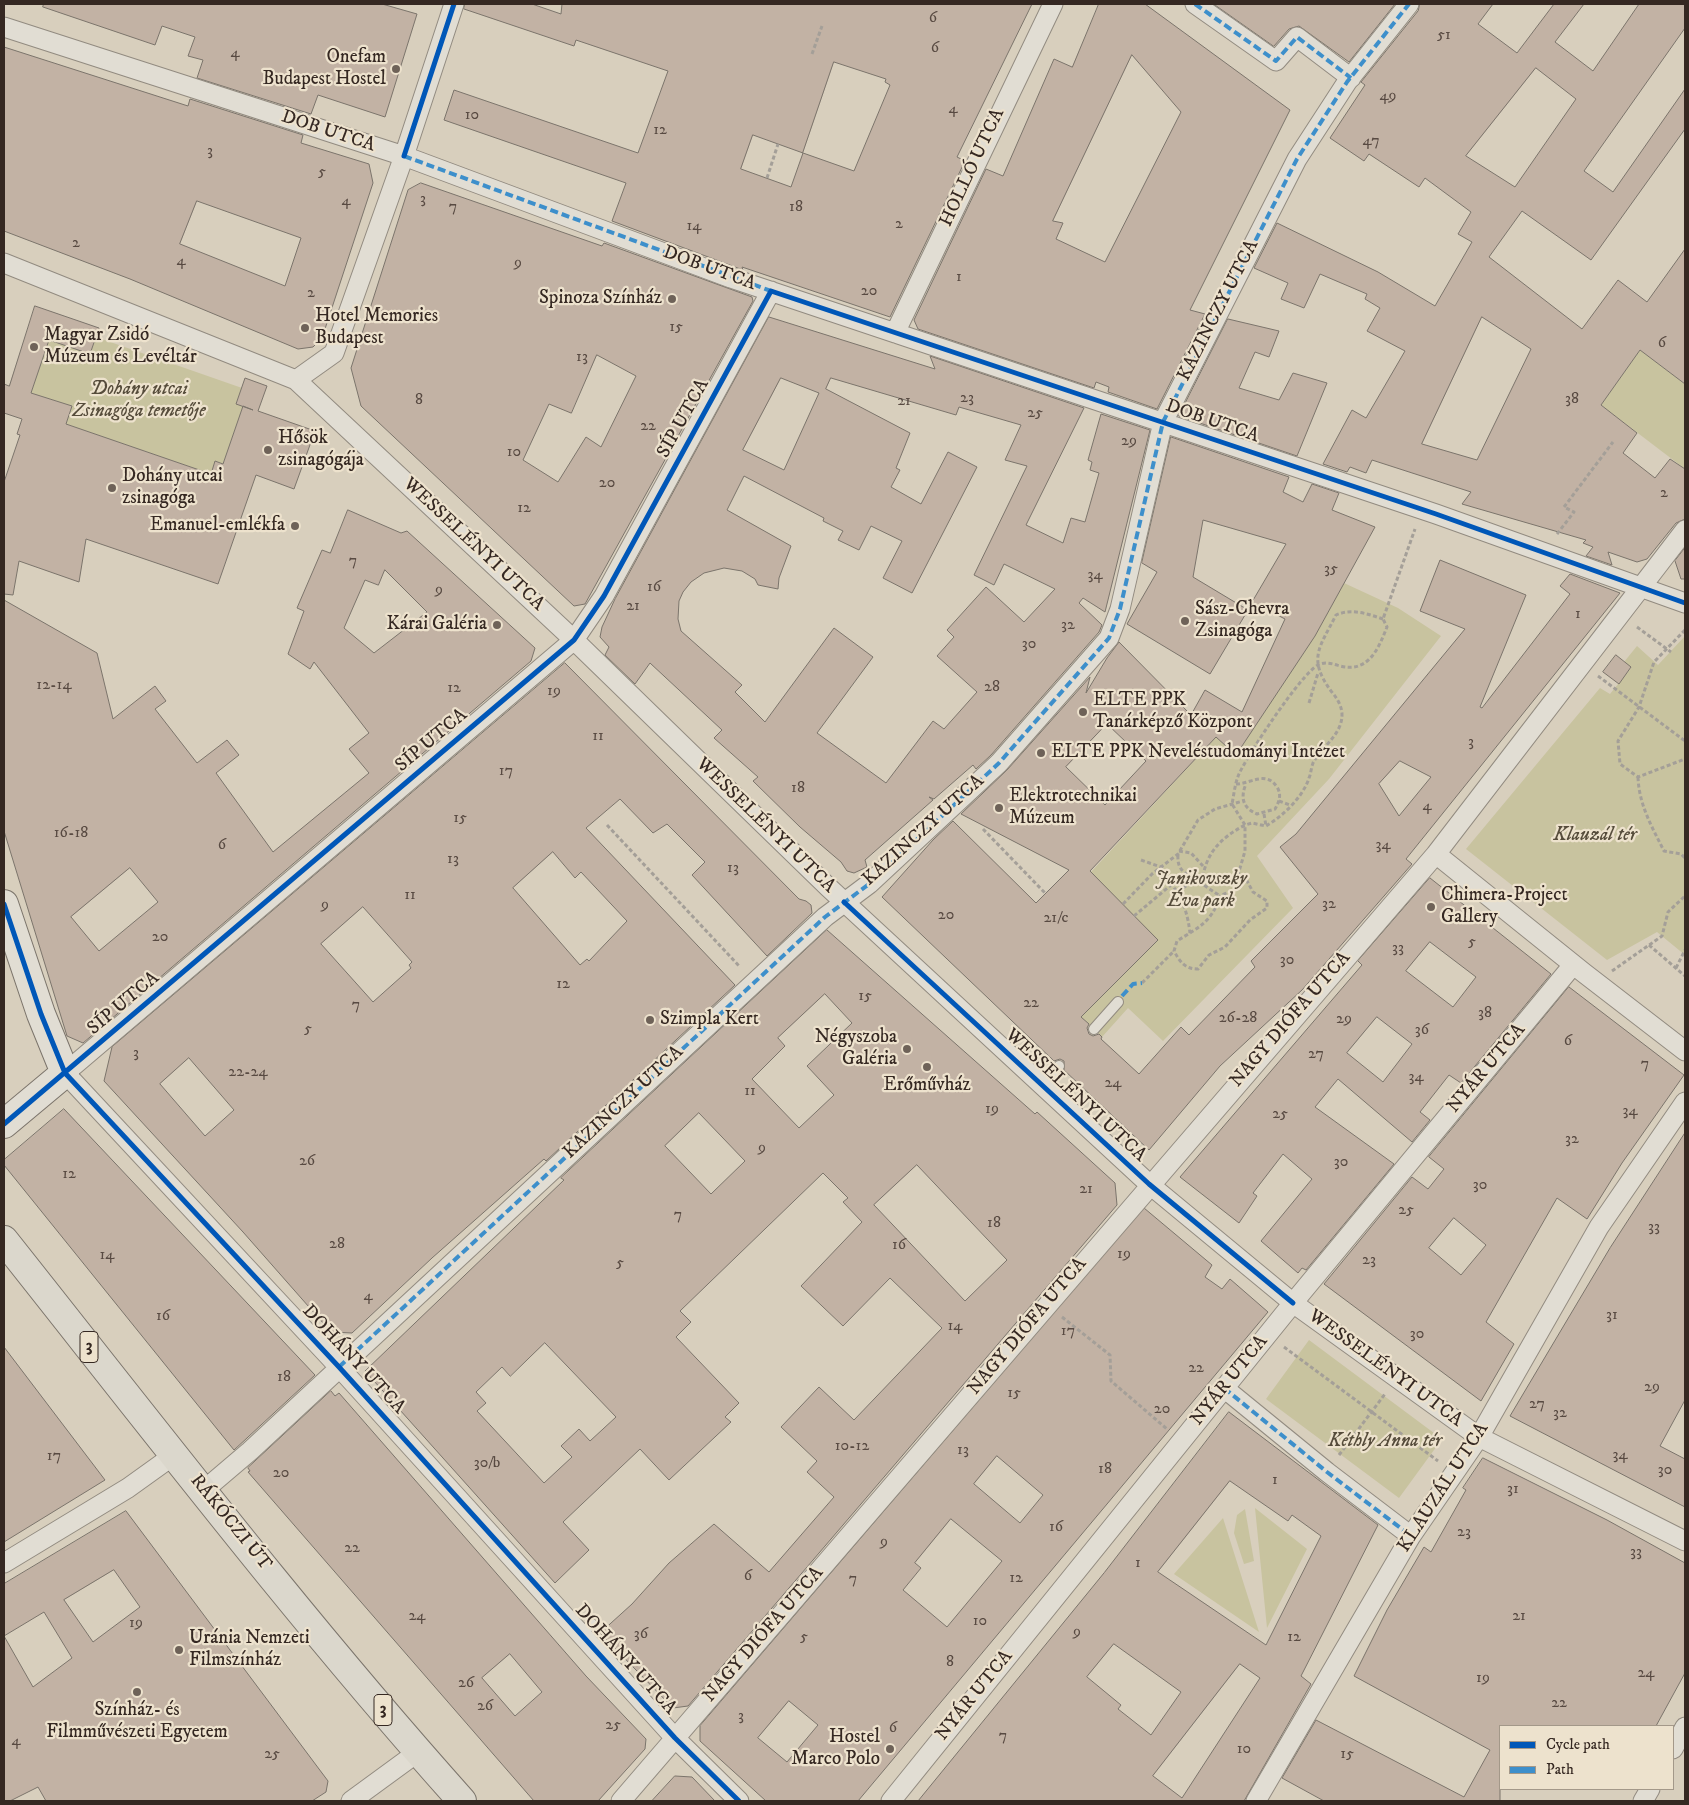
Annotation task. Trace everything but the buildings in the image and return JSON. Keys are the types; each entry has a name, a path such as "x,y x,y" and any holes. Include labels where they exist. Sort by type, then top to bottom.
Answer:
{"main road":[{"name":"RÁKÓCZI ÚT","path":"4,1240 203,1491 418,1752 462,1801"}],"street":[{"path":"296,380 334,353 404,156 454,4"},
{"name":"HOLLÓ UTCA","path":"895,333 1053,4"},
{"path":"1195,4 1276,61 1297,37 1351,78"},
{"name":"KAZINCZY UTCA","path":"203,1491 250,1451 339,1366 825,917 869,884 999,763 1108,638 1120,610 1162,422 1297,159 1351,78 1409,4"},
{"name":"DOB UTCA","path":"4,27 404,156 771,291 1436,514 1641,588"},
{"name":"WESSELÉNYI UTCA","path":"4,263 296,380 574,640 844,902 1149,1184 1293,1303 1479,1437 1685,1541"},
{"name":"SÍP UTCA","path":"4,1124 574,640 604,596 771,291"},
{"path":"1685,530 1436,854 1573,965 1685,1051"},
{"path":"1641,588 1685,603"},
{"name":"NAGY DIÓFA UTCA","path":"621,1801 1048,1306 1149,1184 1436,854"},
{"name":"DOHÁNY UTCA","path":"4,904 41,1014 66,1073 586,1629 675,1738 739,1801"},
{"name":"NYÁR UTCA","path":"891,1801 1293,1303 1573,965"},
{"name":"KLAUZÁL UTCA","path":"1256,1801 1411,1536 1479,1437 1598,1226 1685,1102"},
{"path":"1224,1388 1327,1472 1411,1536"},
{"path":"4,1563 128,1488 174,1455"},
{"path":"1674,1747 1685,1727"},
{"path":"363,1798 418,1752"},
{"path":"1643,1801 1649,1790"}],"lane":[{"path":"1094,1029 1118,1002"},
{"path":"1042,1085 1059,1066"}],"path":[{"path":"812,54 822,26"},
{"path":"767,178 778,144"},
{"path":"1557,534 1574,512 1564,506 1613,442"},
{"path":"1383,619 1412,535"},
{"path":"1174,951 1180,962 1191,969 1198,969 1209,955 1225,947 1250,920 1267,908 1267,901 1253,892 1246,880 1238,875 1245,851 1245,825 1232,804 1240,773 1299,682 1318,665 1329,663 1346,667 1362,666 1370,660 1386,631 1386,622 1383,619 1363,612 1344,611 1336,614 1320,648 1318,665 1319,672 1338,700 1342,715 1338,729 1312,764 1309,780 1277,820 1266,826 1252,823 1245,825 1223,840 1207,858 1202,884"},
{"path":"1640,629 1669,651"},
{"path":"1638,777 1620,764 1618,741 1639,707 1654,662 1669,651 1685,630"},
{"path":"1308,703 1319,672"},
{"path":"1610,685 1685,741"},
{"path":"1638,777 1685,759"},
{"path":"1638,777 1638,794 1647,819 1664,851 1681,854 1685,858"},
{"path":"1236,784 1246,784 1256,778 1266,778 1274,783 1279,791 1279,801 1275,809 1264,814 1257,814 1248,810 1243,801 1243,792 1246,784"},
{"path":"1123,904 1178,852 1198,820 1215,809 1243,801"},
{"path":"1279,801 1290,805"},
{"path":"1264,814 1266,826"},
{"path":"607,825 755,982"},
{"path":"983,829 1046,894"},
{"path":"1178,852 1191,853 1204,866"},
{"path":"1178,852 1178,863 1182,871 1220,896"},
{"path":"1142,860 1161,867 1171,885 1178,892 1186,910 1190,933"},
{"path":"1178,892 1195,879"},
{"path":"1142,983 1174,951 1177,941 1203,925 1216,910 1220,896 1235,889 1246,880"},
{"path":"1134,916 1171,885"},
{"path":"1596,982 1662,936 1668,912 1685,896"},
{"path":"1649,945 1685,976"},
{"path":"1676,968 1685,950"},
{"path":"1048,1306 1110,1355 1111,1381 1181,1442"},
{"path":"1268,1334 1454,1473"},
{"path":"1327,1472 1398,1378"}],"green space":[{"name":"Dohány utcai Zsinagóga temetője","path":"96,337 242,388 236,403 243,406 223,464 215,461 211,474 66,424 72,406 31,393 49,340 90,354"},
{"path":"1640,350 1685,384 1685,469 1601,405"},
{"name":"Janikovszky Éva park","path":"1344,583 1398,608 1441,636 1329,779 1257,856 1293,908 1163,1041 1128,1008 1102,1037 1080,1017 1091,872 1216,737 1227,747 1238,752 1315,636"},
{"name":"Klauzál tér","path":"1685,636 1685,955 1657,932 1607,960 1466,849 1600,688 1610,694 1631,668 1624,662 1637,646 1658,665"},
{"name":"Kéthly Anna tér","path":"1309,1340 1442,1439 1399,1498 1266,1399"},
{"path":"1255,1508 1307,1549 1267,1628"},
{"path":"1245,1509 1254,1561 1244,1564 1234,1533 1237,1515"},
{"path":"1223,1518 1259,1632 1174,1574"}],"marked path":[{"path":"1195,4 1276,61 1297,37 1351,78"},
{"path":"339,1367 825,917 869,884 999,763 1109,638 1120,609 1163,422 1297,159 1347,82 1409,4"},
{"path":"404,156 771,291"},
{"path":"1122,996 1133,984 1142,983"},
{"path":"1224,1388 1327,1472 1411,1536"}],"cycle path":[{"path":"404,156 454,4"},
{"path":"4,1124 574,640 604,596 771,291 1436,514 1685,603"},
{"path":"844,902 1149,1184 1293,1303"},
{"path":"4,904 41,1014 65,1073 339,1367 675,1738 739,1801"}],"place":[{"name":"Onefam Budapest Hostel","path":"396,69"},
{"name":"Spinoza Színház","path":"672,299"},
{"name":"Hotel Memories Budapest","path":"305,328"},
{"name":"Magyar Zsidó Múzeum és Levéltár","path":"34,347"},
{"name":"Hősök zsinagógája","path":"268,450"},
{"name":"Dohány utcai zsinagóga","path":"112,488"},
{"name":"Emanuel-emlékfa","path":"295,526"},
{"name":"Sász-Chevra Zsinagóga","path":"1185,621"},
{"name":"Kárai Galéria","path":"497,625"},
{"name":"ELTE PPK Tanárképző Központ","path":"1083,712"},
{"name":"ELTE PPK Neveléstudományi Intézet","path":"1041,753"},
{"name":"Elektrotechnikai Múzeum","path":"999,808"},
{"name":"Chimera-Project Gallery","path":"1431,907"},
{"name":"Szimpla Kert","path":"650,1020"},
{"name":"Négyszoba Galéria","path":"907,1049"},
{"name":"Erőművház","path":"927,1067"},
{"name":"Uránia Nemzeti Filmszínház","path":"179,1650"},
{"name":"Színház- és Filmművészeti Egyetem","path":"137,1692"},
{"name":"Hostel Marco Polo","path":"890,1749"}]}
